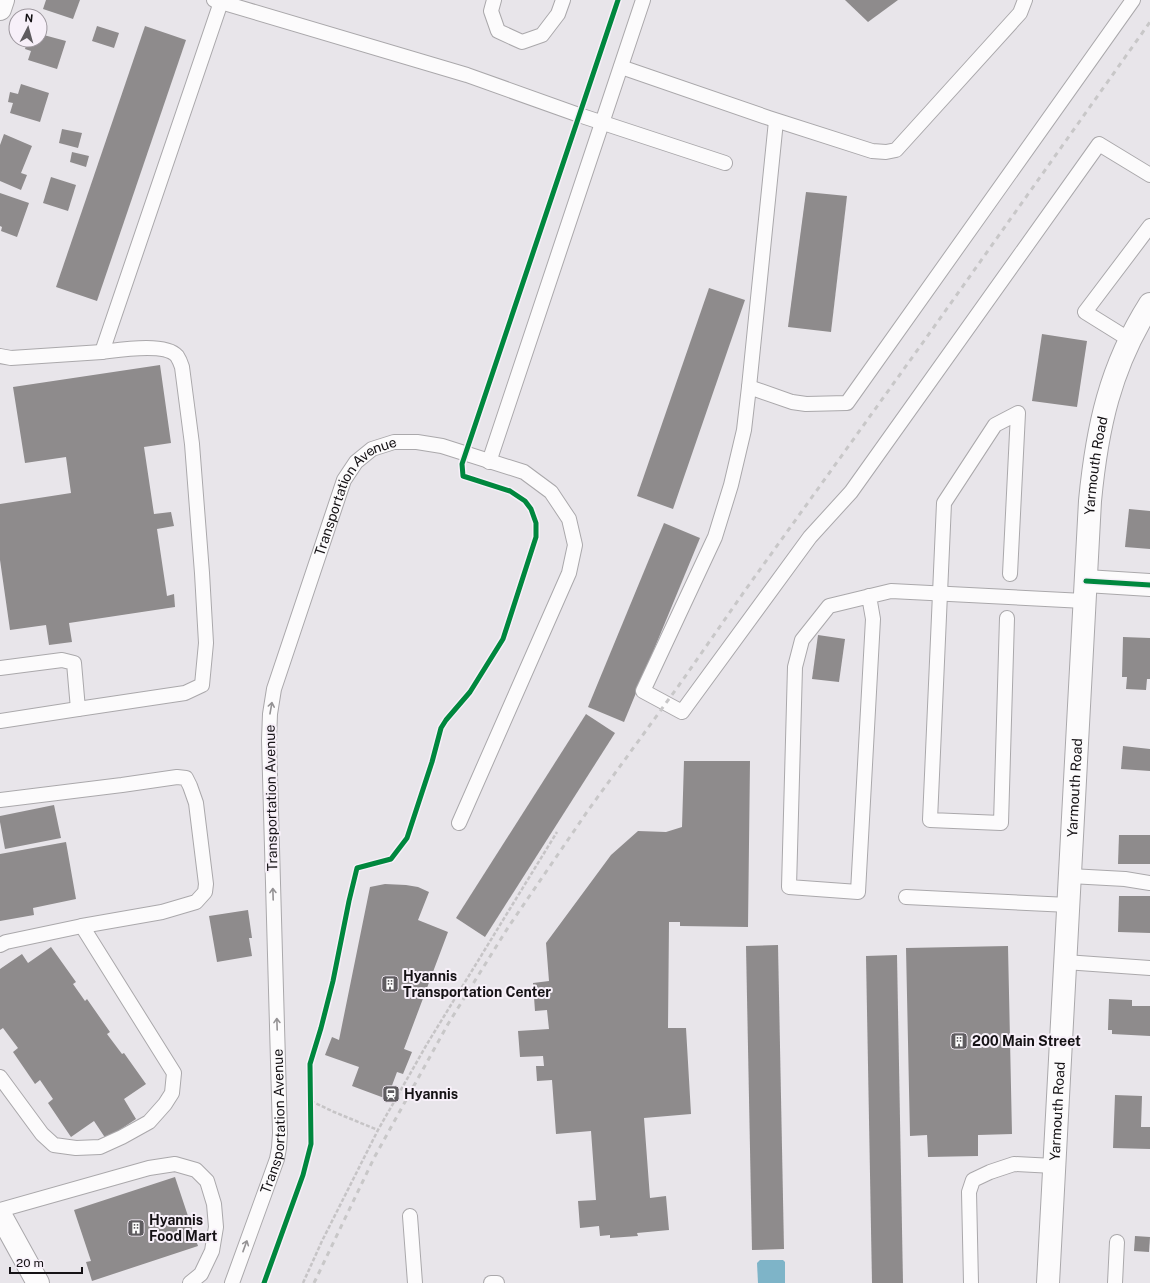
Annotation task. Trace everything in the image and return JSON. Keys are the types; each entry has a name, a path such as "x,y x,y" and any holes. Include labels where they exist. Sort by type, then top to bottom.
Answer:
{"main road":[{"path":"0,9 3,0"},
{"name":"Yarmouth Road","path":"1048,1283 1090,501 1099,432 1108,394 1117,368 1130,340 1150,304"},
{"path":"1085,591 1150,585"},
{"path":"0,1214 38,1283"}],"lane":[{"path":"494,0 491,11 498,31 522,42 542,34 558,14 563,0"},
{"path":"489,462 643,0"},
{"path":"621,67 872,152 886,152 896,150 1020,13 1025,0"},
{"path":"749,387 792,402 806,404 848,403 1133,0"},
{"path":"102,352 218,1 467,75 725,163"},
{"path":"776,120 744,430 731,485 715,537 643,692 682,712 810,537 851,492 1099,144 1150,175"},
{"path":"1130,340 1085,312 1150,226"},
{"path":"0,356 11,358 155,348 170,350 178,356 182,367 192,444 206,644 202,685 185,693 0,721"},
{"path":"1007,618 1001,823 930,820 944,503 995,425 1018,414 1010,574"},
{"name":"Transportation Avenue","path":"232,1283 277,1160 279,1148 280,1120 268,740 274,689 344,480 356,462 372,449 394,442 417,442 442,446 524,472 551,492 569,519 575,545 569,573 459,823"},
{"path":"869,596 873,619 858,892 789,887 795,667 802,640 829,606 869,596 891,591 939,594 1085,591"},
{"path":"0,668 62,660 74,662 78,709"},
{"path":"0,800 177,777 186,778 196,803 206,884 205,892 196,902 162,912 82,926 0,944"},
{"path":"1070,876 1124,879 1150,883"},
{"path":"906,898 1068,905"},
{"path":"0,1077 42,1134 54,1145 76,1148 100,1147 149,1122 166,1104 172,1093 174,1073 82,926"},
{"path":"1065,962 1150,968"},
{"path":"0,1210 149,1168 175,1164 196,1170 207,1181 214,1204 216,1227 212,1251 201,1274 190,1283"},
{"path":"971,1283 969,1192 973,1180 990,1172 1014,1164 1054,1166"},
{"path":"410,1216 415,1283"},
{"path":"1115,1283 1117,1242"},
{"path":"491,1283 497,1283"}],"path":[{"path":"303,1283 322,1241 378,1130 427,1044 557,832"},
{"path":"310,1094 311,1108"},
{"path":"311,1101 378,1130"}],"water":[{"path":"760,1260 783,1260 785,1262 785,1283 758,1283 757,1263"}],"building":[{"path":"46,0 80,0 73,19 48,11 48,8 43,8"},
{"path":"845,0 898,0 868,22"},
{"path":"97,26 119,33 114,48 92,41"},
{"path":"145,26 186,40 97,301 56,287"},
{"path":"48,36 66,41 57,69 28,60 31,51 25,49 48,48"},
{"path":"21,84 49,93 40,122 10,113 13,103 8,102 10,92 18,94"},
{"path":"62,129 82,133 78,148 59,143"},
{"path":"4,134 32,146 21,173 27,175 21,190 0,181 0,145"},
{"path":"72,152 89,156 86,167 70,162"},
{"path":"51,177 76,185 68,211 43,203"},
{"path":"806,192 847,196 831,332 788,327"},
{"path":"0,193 29,203 17,237 1,231"},
{"path":"709,288 745,300 673,509 637,496"},
{"path":"1042,334 1087,341 1077,407 1032,401"},
{"path":"160,365 171,443 144,447 154,514 171,512 174,526 157,529 167,596 174,594 175,607 69,623 72,642 49,645 46,625 10,630 0,560 0,504 71,493 66,457 25,463 13,387"},
{"path":"1129,509 1150,511 1150,549 1125,547"},
{"path":"664,523 700,538 624,722 588,707"},
{"path":"818,635 845,639 839,682 812,679"},
{"path":"1123,637 1150,638 1150,679 1147,679 1146,690 1126,689 1127,677 1122,677"},
{"path":"586,714 615,733 485,937 456,918"},
{"path":"1123,746 1150,749 1150,771 1121,769"},
{"path":"684,761 750,761 748,927 680,926 680,922 669,922 668,1028 686,1028 691,1114 644,1118 650,1198 666,1196 669,1230 637,1233 638,1236 610,1238 610,1235 600,1236 599,1226 580,1228 578,1201 596,1200 591,1131 556,1134 552,1080 537,1081 536,1066 544,1066 543,1056 520,1057 518,1031 549,1029 547,1010 535,1011 533,983 549,981 546,943 611,855 638,831 666,832 682,827"},
{"path":"54,805 61,838 5,849 0,816"},
{"path":"1119,835 1150,835 1150,864 1118,864"},
{"path":"66,842 76,899 33,908 34,915 0,921 0,854"},
{"name":"Hyannis Transportation Center","path":"385,884 418,887 429,892 418,920 448,932 404,1049 412,1052 403,1074 397,1072 387,1099 352,1086 359,1067 325,1055 332,1037 339,1040 370,887"},
{"path":"1119,896 1150,896 1150,933 1118,932"},
{"path":"248,910 252,938 249,938 252,956 217,962 209,916"},
{"path":"778,945 784,1249 752,1250 746,946"},
{"name":"200 Main Street","path":"1008,946 1012,1134 978,1135 978,1156 928,1157 927,1135 910,1136 906,948"},
{"path":"51,947 76,982 73,984 85,1001 87,999 110,1032 107,1034 122,1054 124,1053 146,1084 124,1099 136,1119 106,1139 94,1121 71,1137 48,1103 53,1099 40,1080 35,1084 13,1052 18,1048 3,1028 0,1030 0,969 22,954 28,963"},
{"path":"897,955 903,1283 872,1283 866,956"},
{"path":"1109,999 1132,1000 1132,1006 1150,1006 1150,1036 1112,1034 1112,1030 1108,1030"},
{"path":"1115,1095 1142,1096 1141,1127 1150,1127 1150,1149 1113,1148"},
{"name":"Hyannis Food Mart","path":"175,1177 198,1246 92,1281 86,1262 91,1261 74,1210"},
{"path":"1135,1236 1150,1237 1149,1252 1134,1251"}],"railway":[{"path":"314,1283 374,1158 448,1024 509,926 589,809 682,681 1150,22"}],"cycle path":[{"path":"264,1283 303,1175 311,1144 310,1064 333,981 357,868 391,859 407,838 432,762 441,728 470,692 503,639 536,537 536,523 531,509 525,501 510,491 463,476 462,464 618,0"},
{"path":"1086,581 1150,585"}],"place":[{"name":"Hyannis Transportation Center","path":"390,984"},
{"name":"200 Main Street","path":"959,1041"},
{"name":"Hyannis","path":"391,1094"},
{"name":"Hyannis Food Mart","path":"136,1228"}]}
